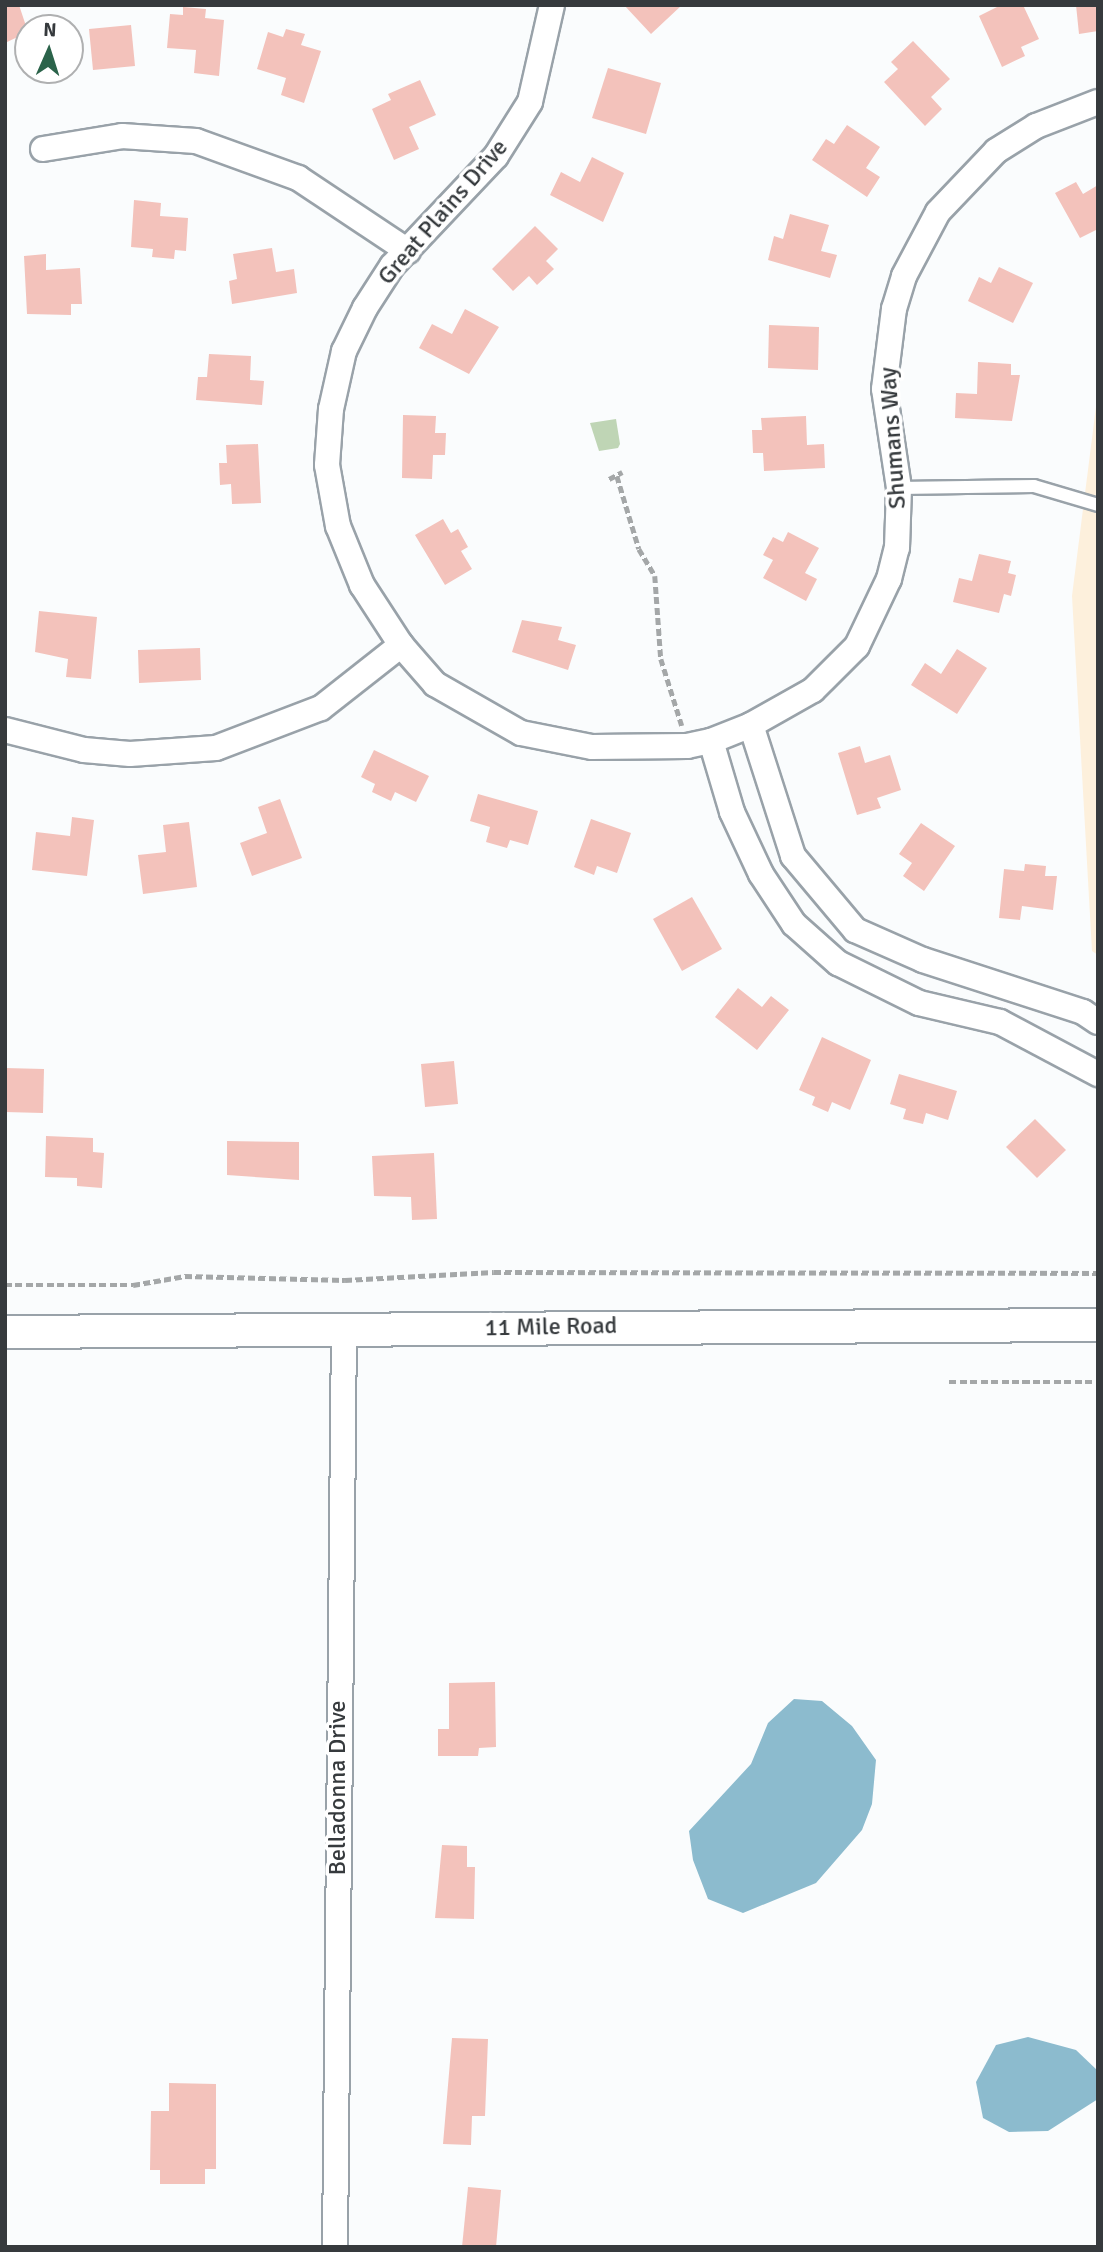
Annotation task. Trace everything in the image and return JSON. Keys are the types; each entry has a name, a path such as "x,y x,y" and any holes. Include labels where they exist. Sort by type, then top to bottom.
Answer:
{"street":[{"name":"Great Plains Drive","path":"552,5 530,102 496,156 378,287 344,351 331,408 327,465 338,526 362,585 401,645 435,684 521,733 592,747 687,746 711,741"},
{"name":"Shumans Way","path":"711,741 751,726 813,690 857,646 889,579 897,548 899,488 884,388 886,362 894,309 918,246 938,212 996,151 1036,126 1098,102"},
{"path":"43,149 122,136 196,141 298,178 408,251"},
{"path":"5,730 84,750 130,754 216,748 321,708 401,645"},
{"path":"751,726 793,856 855,930 923,960 1010,985 1098,1022"},
{"path":"711,741 732,812 761,874 794,924 838,963 919,1003 1000,1022 1098,1074"},
{"path":"761,874 793,856"},
{"path":"838,963 855,930"},
{"path":"1000,1022 1010,985"},
{"name":"11 Mile Road","path":"5,1332 1098,1325"},
{"name":"Belladonna Drive","path":"335,2247 344,1329"}],"lane":[{"path":"899,488 1034,486 1098,505"}],"path":[{"path":"609,479 622,472"},
{"path":"617,476 639,549 654,576 661,659 687,746"},
{"path":"5,1285 133,1284 185,1276 345,1280 494,1272 1098,1273"},
{"path":"949,1381 1098,1382"}],"shaded area":[{"path":"1098,391 1098,955 1092,951 1072,596"}],"green space":[{"path":"616,419 620,444 618,448 599,451 590,423"}],"water":[{"path":"794,1699 822,1701 852,1726 876,1760 872,1804 862,1830 816,1883 743,1913 708,1899 693,1860 689,1831 751,1764 768,1723"},
{"path":"1028,2037 1076,2050 1098,2071 1098,2099 1048,2131 1009,2132 983,2118 976,2082 996,2045"}],"building":[{"path":"5,5 19,5 22,14 14,14 14,39 5,43"},
{"path":"624,5 682,5 651,34"},
{"path":"1001,5 1023,5 1039,39 1021,47 1025,56 1002,67 979,16"},
{"path":"1076,5 1098,5 1098,31 1079,34"},
{"path":"183,7 206,9 205,18 224,20 219,76 194,73 196,50 167,48 170,14 183,15"},
{"path":"131,25 135,66 93,70 89,29"},
{"path":"286,29 305,34 301,45 321,51 304,103 281,95 286,78 257,69 268,32 283,37"},
{"path":"913,41 950,79 931,97 942,109 925,126 884,82 898,69 891,62"},
{"path":"608,68 661,83 646,134 592,118"},
{"path":"420,80 436,115 409,127 419,149 394,160 372,109 391,100 388,94"},
{"path":"847,125 880,147 866,168 880,177 867,197 812,160 826,139 834,144"},
{"path":"592,157 624,173 603,222 550,195 561,172 580,182"},
{"path":"1076,182 1083,194 1098,185 1098,229 1080,238 1055,193"},
{"path":"134,200 161,203 160,216 188,218 186,251 175,250 174,259 152,257 153,249 131,247"},
{"path":"790,214 829,225 821,251 837,255 830,278 768,260 774,236 783,239"},
{"path":"535,226 558,249 546,261 554,269 537,285 529,276 513,291 492,269"},
{"path":"272,248 276,272 294,269 297,293 232,304 229,281 237,279 233,254"},
{"path":"46,254 46,270 80,268 82,304 71,304 71,315 27,314 24,256"},
{"path":"999,267 1033,283 1013,323 968,301 979,277 991,283"},
{"path":"465,309 499,327 469,374 419,348 432,324 452,334"},
{"path":"769,325 819,327 818,370 768,368"},
{"path":"209,354 251,356 250,380 264,381 262,405 196,400 198,377 207,377"},
{"path":"978,362 1011,364 1011,375 1020,375 1012,421 955,418 956,393 977,394"},
{"path":"403,415 436,416 435,433 446,433 445,455 433,455 432,479 402,478"},
{"path":"806,416 807,445 824,444 825,468 764,471 763,453 753,453 752,430 762,430 761,418"},
{"path":"258,444 261,503 232,504 231,484 220,485 219,463 227,463 226,445"},
{"path":"443,519 451,533 458,529 468,547 461,551 472,569 445,585 415,535"},
{"path":"788,532 819,548 805,573 817,579 806,601 763,578 773,560 763,555 773,537 783,542"},
{"path":"979,554 1011,561 1008,573 1016,575 1011,596 1004,594 999,613 953,602 959,578 972,581"},
{"path":"39,611 97,617 91,679 66,677 68,659 35,652"},
{"path":"522,620 562,627 558,640 576,645 568,670 512,652"},
{"path":"200,648 201,680 139,683 138,650"},
{"path":"957,649 987,668 957,714 911,685 925,663 941,674"},
{"path":"860,746 865,763 890,755 901,790 877,798 881,808 857,815 838,753"},
{"path":"374,750 429,776 416,802 395,792 391,801 372,792 375,784 361,777"},
{"path":"478,794 538,811 528,845 510,840 507,848 486,842 490,827 470,821"},
{"path":"280,799 302,858 252,876 240,843 267,833 258,807"},
{"path":"72,817 94,820 87,876 32,870 36,832 70,836"},
{"path":"591,819 631,833 617,873 597,866 594,875 574,867"},
{"path":"189,822 197,887 143,894 138,855 166,852 163,825"},
{"path":"921,823 955,846 924,891 903,876 912,863 899,854"},
{"path":"1025,864 1046,866 1045,876 1057,876 1053,910 1022,906 1020,920 999,918 1004,869 1024,871"},
{"path":"692,897 722,949 682,971 653,919"},
{"path":"738,988 762,1007 771,996 789,1010 757,1050 715,1017"},
{"path":"822,1037 871,1060 850,1110 832,1102 828,1112 812,1105 815,1097 799,1090"},
{"path":"454,1061 458,1104 425,1107 421,1064"},
{"path":"5,1068 44,1069 43,1113 5,1112"},
{"path":"899,1074 957,1091 948,1120 926,1113 923,1124 903,1119 906,1109 890,1104"},
{"path":"1035,1119 1066,1150 1037,1178 1006,1147"},
{"path":"46,1136 93,1138 93,1152 104,1153 102,1188 77,1186 77,1178 45,1177"},
{"path":"227,1141 299,1142 299,1180 227,1175"},
{"path":"434,1153 437,1219 412,1220 411,1197 374,1196 372,1156"},
{"path":"495,1682 496,1747 479,1748 478,1756 438,1756 438,1729 449,1729 449,1683"},
{"path":"442,1845 467,1846 467,1867 475,1867 474,1919 435,1918"},
{"path":"452,2038 488,2039 485,2116 472,2116 471,2145 443,2144"},
{"path":"169,2083 216,2084 216,2169 205,2169 205,2184 160,2184 160,2170 150,2170 151,2111 169,2111"},
{"path":"468,2187 501,2190 496,2247 462,2247"}]}
